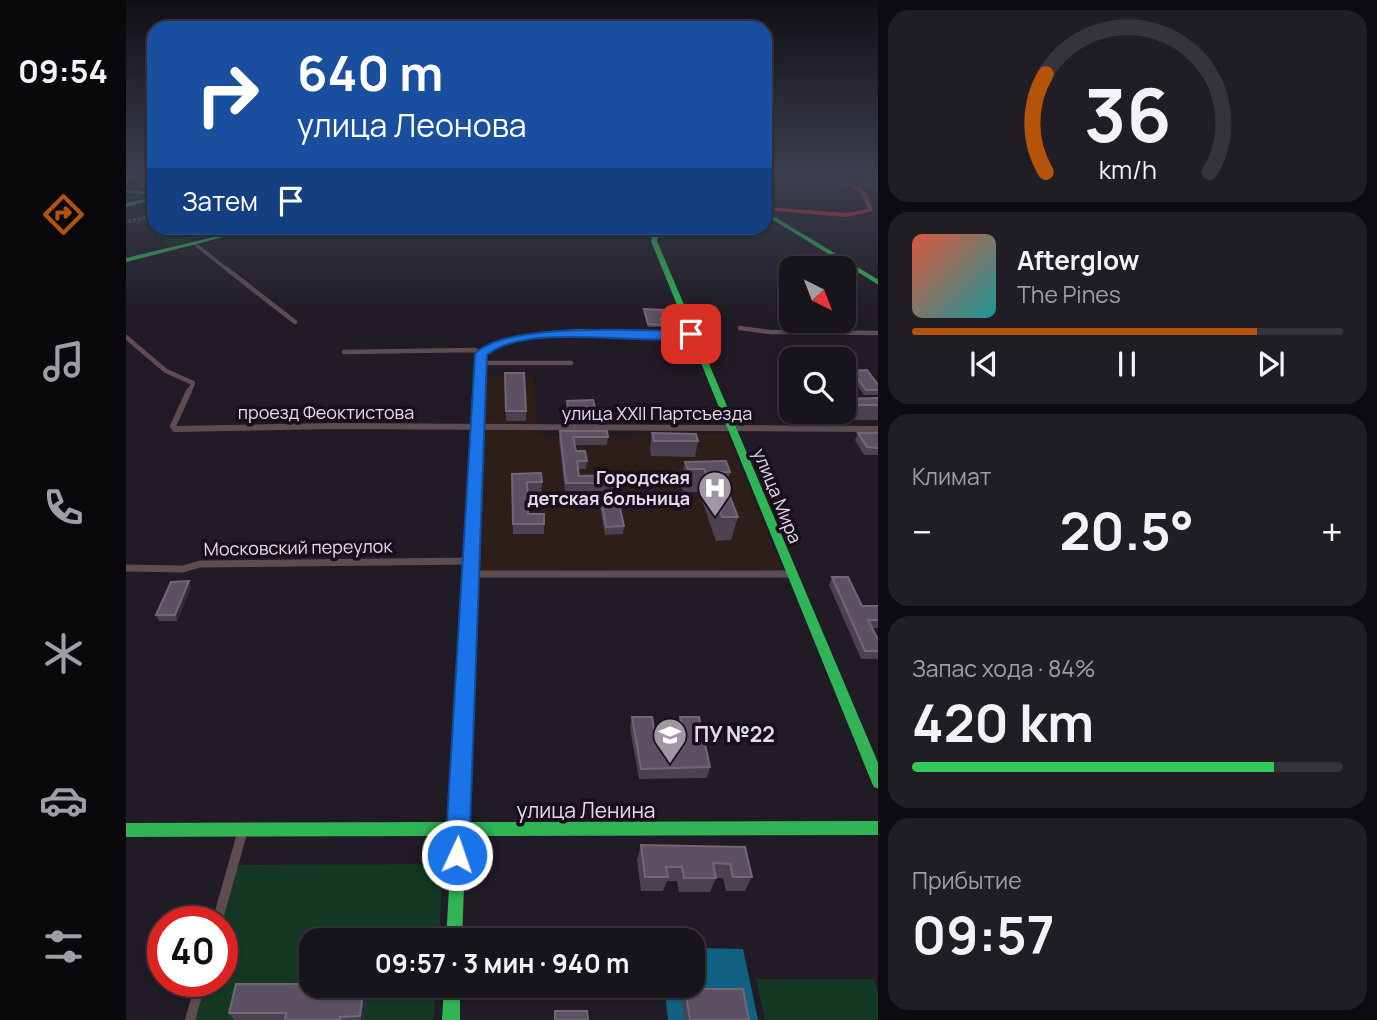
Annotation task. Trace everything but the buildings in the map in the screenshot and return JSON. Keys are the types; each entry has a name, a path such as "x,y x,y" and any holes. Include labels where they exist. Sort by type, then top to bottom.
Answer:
{"street":[{"path":"783,223 878,283"},
{"path":"126,260 227,235"},
{"name":"улица Мира","path":"657,235 654,241 691,334 878,783"},
{"path":"194,243 295,322"},
{"path":"740,328 770,332 878,332"},
{"path":"480,358 493,344 528,336 691,334"},
{"name":"проезд Феоктистова","path":"126,337 166,371 193,383 174,429 333,426 477,428"},
{"path":"344,352 475,351 480,358 454,928"},
{"path":"480,358 571,363"},
{"name":"улица XXII Партсъезда","path":"477,428 878,429"},
{"name":"Московский переулок","path":"126,568 183,569 200,564 472,561"},
{"path":"471,574 792,574"},
{"name":"улица Ленина","path":"126,830 878,828"},
{"path":"221,906 243,829"},
{"path":"190,1020 197,997"},
{"path":"451,1020 452,998"}],"shaded area":[{"path":"487,376 534,377 538,436 727,434 782,569 478,570"}],"green space":[{"path":"157,235 210,235 171,245"},
{"path":"443,864 440,928 299,928 299,998 435,998 434,1020 192,1020 198,997 238,997 238,906 222,906 233,865"},
{"path":"756,979 874,979 878,993 878,1020 765,1020"}],"water":[{"path":"705,948 743,949 758,1020 668,1020 665,998 705,998"}],"traffic: fast":[{"path":"781,223 878,282"},
{"path":"126,260 228,235"},
{"path":"655,235 654,241 878,781"},
{"path":"455,928 481,354 503,343 555,333 612,331 691,334"},
{"path":"126,830 878,828"},
{"path":"451,1020 452,998"}],"place":[{"name":"Городская детская больница","path":"715,518"},
{"name":"ПУ №22","path":"670,765"}],"route":[{"path":"457,855 481,354 493,344 528,336 691,334"}]}
